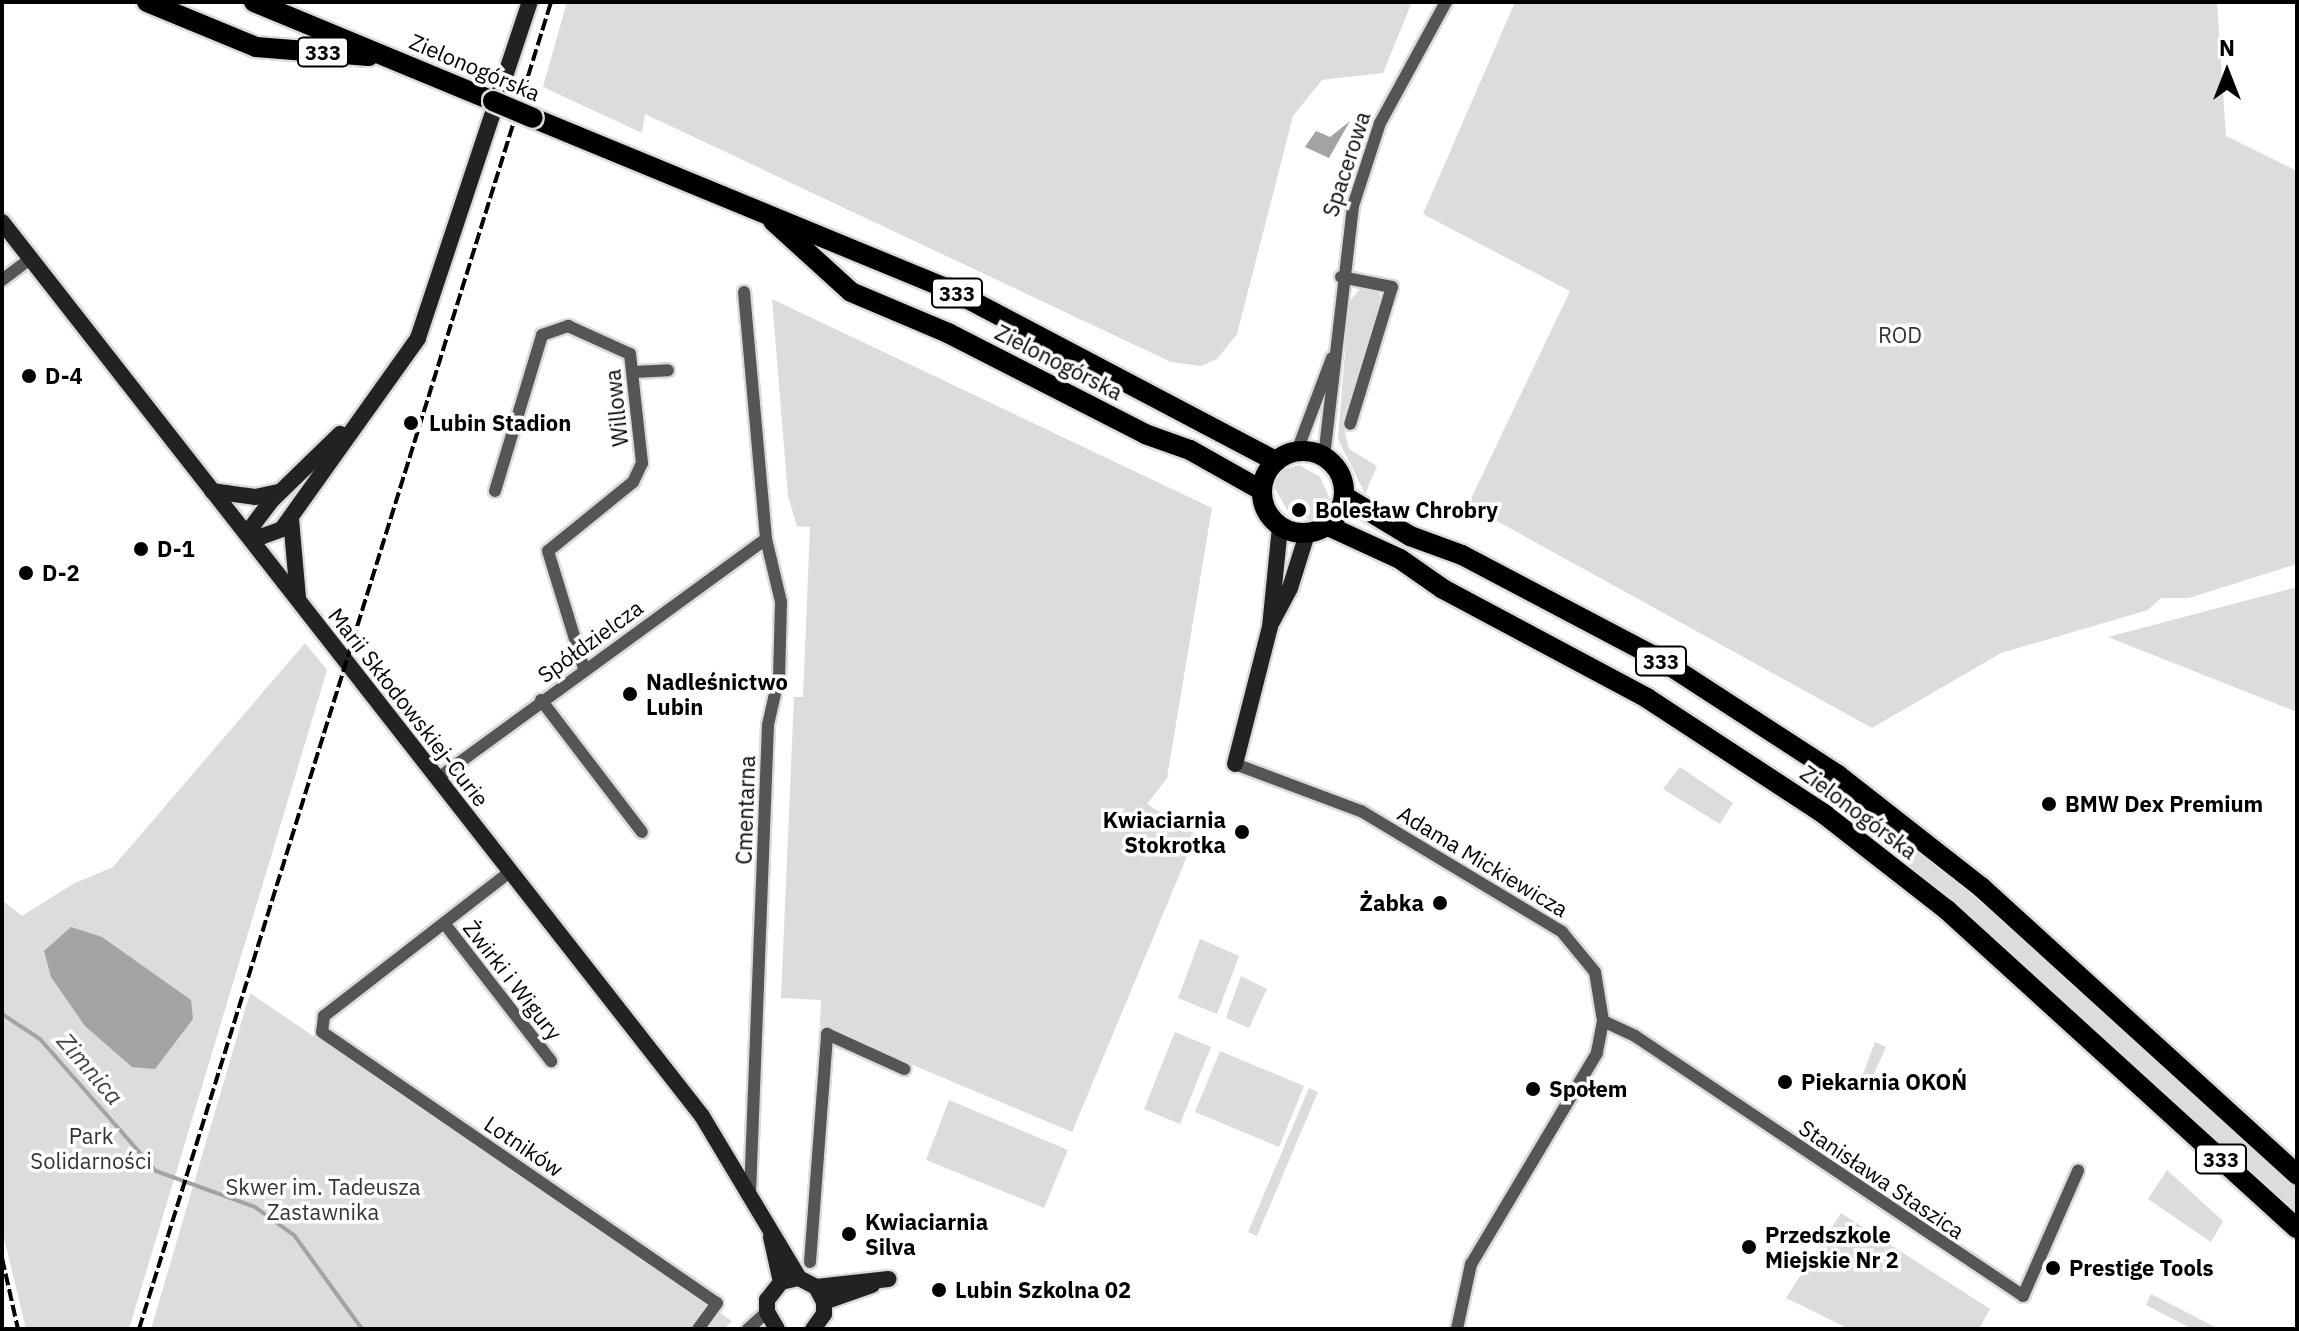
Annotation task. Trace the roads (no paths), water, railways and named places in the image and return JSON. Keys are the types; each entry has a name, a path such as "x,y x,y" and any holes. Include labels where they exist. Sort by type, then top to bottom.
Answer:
{"main road":[{"name":"Zielonogórska","path":"147,2 256,47 389,57"},
{"name":"Zielonogórska","path":"254,2 977,303 1276,461"},
{"path":"285,2 349,42"},
{"name":"Zielonogórska","path":"764,213 851,292 948,333 1145,434 1190,450 1261,490"},
{"path":"1297,451 1324,457 1344,496 1328,526 1307,534 1280,527 1261,490 1276,461 1297,451"},
{"name":"Zielonogórska","path":"1344,496 1410,536 1462,555 1649,654 1838,775 1981,887 2297,1175"},
{"name":"Zielonogórska","path":"1328,526 1400,559 1443,589 1647,698 1833,820 1947,910 2297,1228"}],"street":[{"path":"247,533 270,535 291,519 358,416 404,359 425,321 530,2"},
{"name":"Spacerowa","path":"1324,457 1335,395 1334,355 1350,216 1368,154 1446,2"},
{"name":"Marii Skłodowskiej-Curie","path":"2,222 702,1116 750,1189 799,1278"},
{"path":"2,280 31,258"},
{"path":"1341,277 1392,287 1350,424"},
{"name":"Cmentarna","path":"744,292 766,539 781,602 779,676 768,725 750,1189"},
{"name":"Willowa","path":"495,491 542,335 568,326 630,354 635,372 642,463 633,482 548,551 584,669"},
{"name":"Spacerowa","path":"1297,451 1334,355"},
{"path":"635,372 668,370"},
{"path":"247,533 280,491 358,416"},
{"path":"212,491 264,497 280,491"},
{"path":"291,519 299,602"},
{"path":"1235,764 1270,627 1280,527"},
{"path":"1270,627 1290,588 1307,534"},
{"name":"Spółdzielcza","path":"438,778 766,539"},
{"path":"541,700 642,832"},
{"name":"Adama Mickiewicza","path":"1235,764 1361,811 1562,932 1595,972 1603,1021 1597,1053 1471,1264 1457,1329"},
{"name":"Żwirki i Wigury","path":"324,1016 511,871"},
{"name":"Żwirki i Wigury","path":"444,923 551,1061"},
{"name":"Lotników","path":"324,1016 322,1032 717,1303 698,1329"},
{"name":"Stanisława Staszica","path":"1603,1021 1635,1036 2023,1296 2078,1171"},
{"path":"810,1262 827,1034 904,1069"},
{"name":"Marii Skłodowskiej-Curie","path":"769,1227 781,1282"},
{"path":"748,1329 767,1312 772,1289 781,1282 799,1278 820,1294 824,1314 813,1329"},
{"path":"820,1294 887,1279"},
{"path":"767,1312 777,1329"}],"waterway":[{"name":"Zimnica","path":"2,1014 40,1039 156,1171 255,1207 294,1235 362,1329"}],"railway":[{"path":"139,1329 551,2"},
{"path":"2,1258 18,1329"}],"place":[{"name":"D-4","path":"29,376"},
{"name":"Lubin Stadion","path":"411,423"},
{"name":"Bolesław Chrobry","path":"1299,510"},
{"name":"D-1","path":"141,549"},
{"name":"D-2","path":"26,573"},
{"name":"Nadleśnictwo Lubin","path":"630,694"},
{"name":"BMW Dex Premium","path":"2049,804"},
{"name":"Kwiaciarnia Stokrotka","path":"1242,832"},
{"name":"Żabka","path":"1440,903"},
{"name":"Piekarnia OKOŃ","path":"1785,1082"},
{"name":"Społem","path":"1533,1089"},
{"name":"Kwiaciarnia Silva","path":"849,1234"},
{"name":"Przedszkole Miejskie Nr 2","path":"1749,1247"},
{"name":"Prestige Tools","path":"2053,1268"},
{"name":"Lubin Szkolna 02","path":"939,1290"}],"park label":[{"name":"ROD","path":"1900,335"},
{"name":"Park Solidarności","path":"91,1148"},
{"name":"Skwer im. Tadeusza Zastawnika","path":"323,1198"}]}
